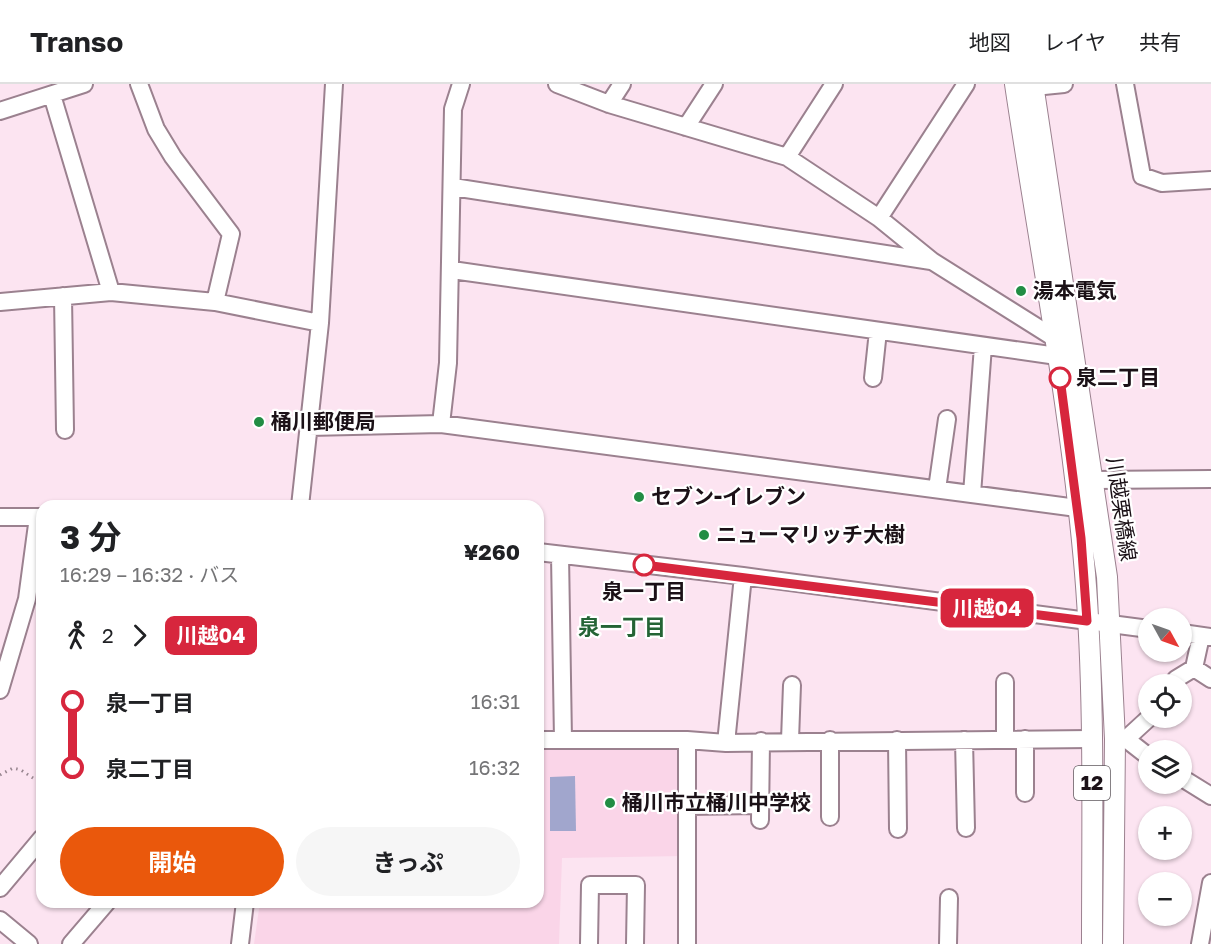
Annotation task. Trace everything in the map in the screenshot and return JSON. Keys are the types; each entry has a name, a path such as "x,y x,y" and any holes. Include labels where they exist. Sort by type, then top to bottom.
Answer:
{"main road":[{"name":"川越栗橋線","path":"1027,85 1077,508 1087,621 1091,739 1092,944"},
{"name":"川越栗橋線","path":"1027,85 1093,480 1111,624 1121,739 1116,802 1113,944"},
{"path":"1116,802 1125,880 1125,944"},
{"path":"1079,944 1080,880 1092,805"}],"street":[{"path":"0,111 84,84"},
{"path":"139,84 156,129 173,157 231,234 215,302"},
{"path":"301,500 320,323 334,84"},
{"path":"441,424 448,363 452,270 453,108 461,84"},
{"path":"557,84 609,104 788,158 879,218 932,261 1057,348"},
{"path":"609,104 622,84"},
{"path":"686,127 714,84"},
{"path":"788,158 834,84"},
{"path":"879,218 966,84"},
{"path":"1027,85 1064,84"},
{"path":"1125,84 1142,176 1162,183 1211,180"},
{"path":"52,94 111,292"},
{"path":"453,187 932,261"},
{"path":"452,270 983,346 1057,348"},
{"path":"0,302 111,292 215,302 320,323"},
{"path":"63,296 65,430"},
{"path":"873,378 878,331"},
{"path":"972,494 983,346"},
{"path":"937,489 947,419"},
{"path":"309,427 441,424 1077,508"},
{"path":"1093,480 1211,479"},
{"path":"0,517 36,517"},
{"path":"544,553 743,576 1138,628"},
{"path":"561,555 563,740"},
{"path":"0,690 36,560"},
{"path":"726,743 743,576"},
{"path":"1184,674 1194,668 1206,636"},
{"path":"1194,668 1211,679"},
{"path":"1005,682 1005,739"},
{"path":"790,740 792,685"},
{"path":"1138,726 1121,739 1138,749"},
{"path":"1025,739 1025,793"},
{"path":"544,740 687,740 726,743 790,740 1091,739"},
{"path":"687,740 687,944"},
{"path":"830,740 830,817"},
{"path":"897,740 898,829"},
{"path":"964,740 966,828"},
{"path":"687,806 760,813 761,741"},
{"path":"1192,784 1211,796"},
{"path":"0,888 36,845"},
{"path":"1200,944 1211,883"},
{"path":"589,944 590,885 636,885 635,944"},
{"path":"948,944 949,898"},
{"path":"71,944 102,908"},
{"path":"240,944 244,908"},
{"path":"0,920 29,944"}],"path":[{"path":"0,775 13,768 21,770 36,780"}],"shaded area":[{"name":"桶川市立桶川中学校","path":"544,748 681,749 684,856 562,858 559,944 254,944 259,908 544,908"}],"water":[{"path":"575,776 576,831 550,831 550,777"}],"bus line":[{"name":"川越04","path":"644,565 1087,621 1081,538 1060,378"}],"place":[{"name":"湯本電気","path":"1021,291"},
{"name":"泉二丁目","path":"1060,378"},
{"name":"桶川郵便局","path":"259,422"},
{"name":"セブン-イレブン","path":"639,497"},
{"name":"ニューマリッチ大樹","path":"704,535"},
{"name":"泉一丁目","path":"644,565"},
{"name":"桶川市立桶川中学校","path":"610,803"}],"district":[{"name":"泉一丁目","path":"622,627"}]}
